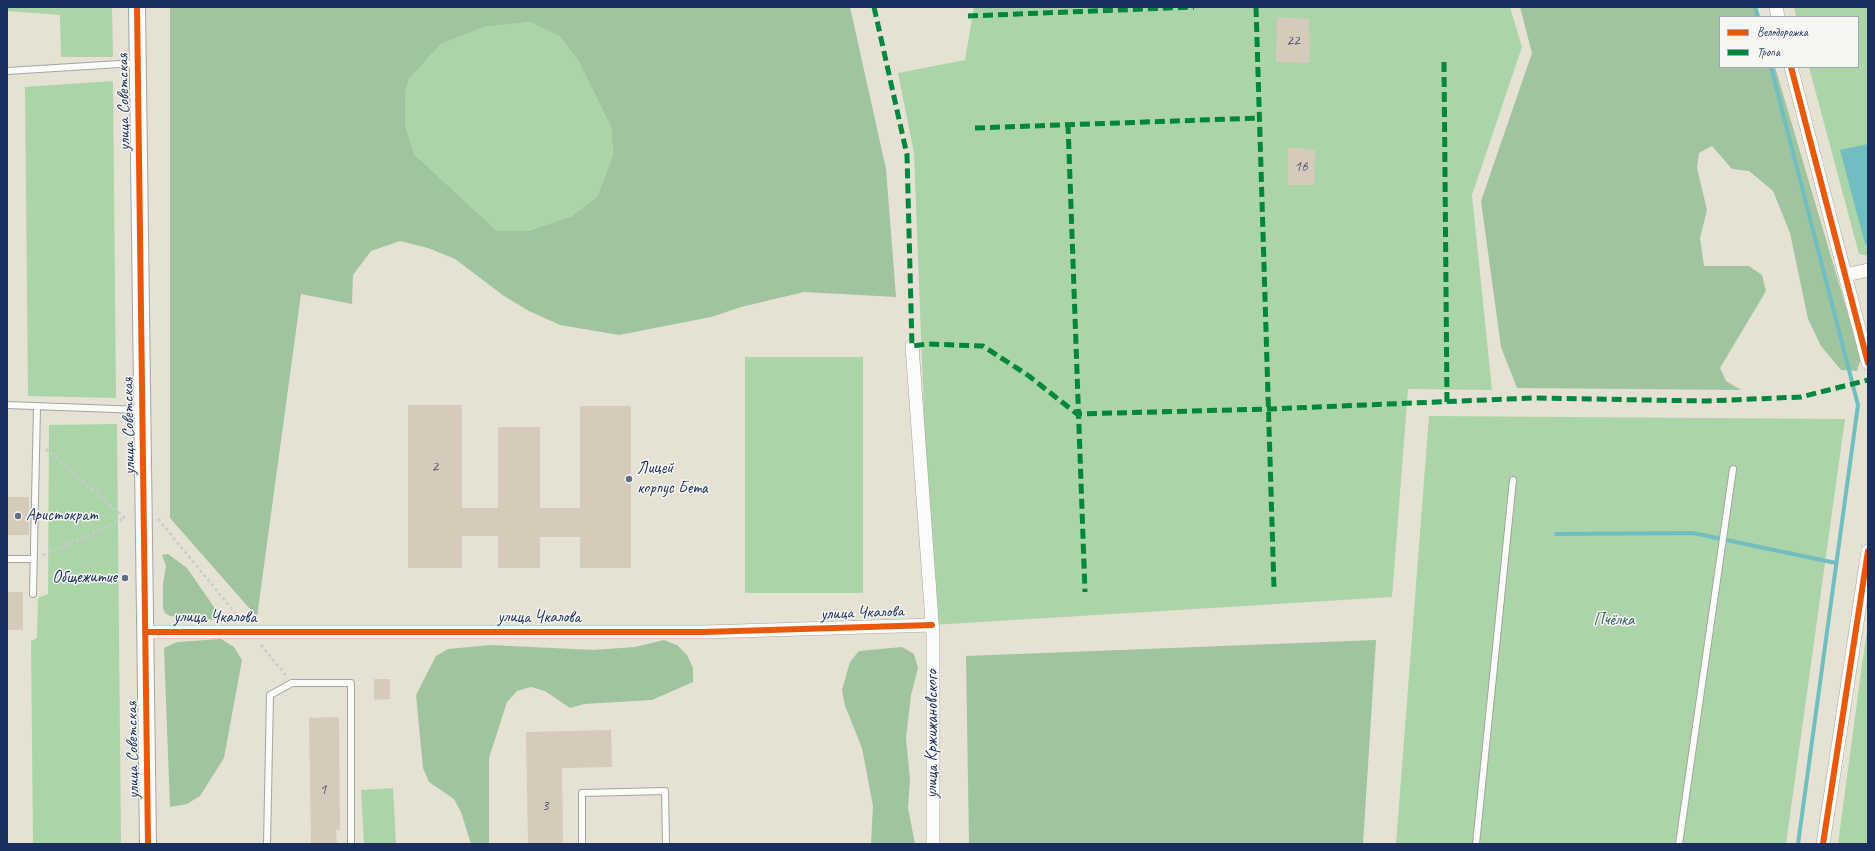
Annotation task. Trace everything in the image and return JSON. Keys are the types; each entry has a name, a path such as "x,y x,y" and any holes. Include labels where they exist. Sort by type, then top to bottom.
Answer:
{"street":[{"name":"улица Советская","path":"137,7 148,844"},
{"path":"1791,68 1868,363"},
{"path":"1846,275 1868,270"},
{"path":"912,346 932,625"},
{"path":"1823,844 1868,551"},
{"name":"улица Чкалова","path":"145,632 704,632 932,625"},
{"name":"улица Кржижановского","path":"932,625 933,844"}],"lane":[{"path":"7,71 138,62"},
{"path":"7,406 142,410"},
{"path":"33,594 37,408"},
{"path":"1678,844 1733,469"},
{"path":"1476,844 1513,480"},
{"path":"7,559 34,559"},
{"path":"267,844 270,695 292,683 351,683 351,844"},
{"path":"582,844 582,793 665,791 666,844"}],"path":[{"path":"34,559 125,518 36,441"},
{"path":"157,518 292,683"}],"green space":[{"path":"7,7 112,7 113,57 61,57 60,15 7,11"},
{"path":"170,7 850,7 886,169 896,297 804,292 741,307 711,317 619,335 560,325 529,311 504,296 455,259 428,248 400,241 371,251 353,275 352,304 301,294 257,617 170,518","holes":["530,22 559,36 578,60 611,127 613,155 597,197 572,216 528,231 497,231 414,154 405,125 405,94 409,79 441,44 484,27"]},
{"path":"974,7 1510,7 1522,47 1472,195 1492,390 1408,389 1392,597 932,625 914,153 898,73 965,60"},
{"path":"1520,7 1757,7 1760,16 1719,16 1719,68 1775,68 1861,358 1857,371 1841,370 1821,346 1808,319 1790,233 1773,191 1749,171 1732,169 1712,146 1699,153 1697,168 1707,210 1700,238 1704,266 1749,266 1762,275 1766,291 1720,368 1726,381 1741,390 1517,388 1501,347 1481,201 1532,53"},
{"path":"1794,7 1868,7 1868,256 1859,254 1809,68 1859,68 1859,16 1796,16"},
{"path":"530,22 559,36 578,60 611,127 613,155 597,197 572,216 528,231 497,231 414,154 405,125 405,94 409,79 441,44 484,27"},
{"path":"113,81 116,398 28,396 25,87"},
{"path":"745,357 863,357 863,593 745,593"},
{"name":"Пчёлка","path":"1429,416 1845,419 1786,844 1396,844"},
{"path":"117,424 121,844 33,844 31,641 37,638 38,598 48,594 49,425"},
{"path":"168,554 187,568 216,610 218,615 215,620 170,616 165,613 163,608 163,584 166,566 162,555"},
{"path":"1868,623 1868,844 1838,844 1861,672"},
{"path":"221,639 234,647 242,660 224,758 200,796 187,804 170,807 164,648 177,642"},
{"path":"664,640 677,645 687,655 693,668 693,682 652,700 584,704 570,708 545,691 531,687 517,691 507,702 489,758 489,844 471,844 461,812 454,799 429,782 423,768 416,695 436,656 448,649 491,645 593,650 635,647"},
{"path":"1376,640 1363,844 969,844 966,656"},
{"path":"902,647 914,654 918,668 911,695 906,738 910,780 908,808 915,844 871,844 873,806 862,748 845,706 842,690 850,662 859,651"},
{"path":"393,788 396,844 364,844 361,790"}],"water":[{"path":"1868,144 1868,245 1865,244 1840,150"}],"building":[{"path":"1277,17 1309,19 1310,63 1276,62"},
{"path":"1288,147 1315,150 1314,185 1288,185"},
{"name":"Лицей корпус Бета","path":"408,405 462,405 462,508 498,508 498,427 540,427 540,508 580,508 580,406 631,406 631,568 580,568 580,537 540,537 540,568 498,568 498,536 462,536 462,568 408,568"},
{"name":"Аристократ","path":"7,497 29,497 29,535 7,535"},
{"path":"7,592 23,592 23,630 7,630"},
{"path":"374,679 390,679 390,699 374,700"},
{"path":"339,717 340,830 336,830 337,844 311,844 309,718"},
{"path":"611,730 612,767 562,768 563,844 528,844 526,732"}],"waterway":[{"path":"1755,7 1758,16"},
{"path":"1771,68 1858,405 1798,844"},
{"path":"1556,534 1693,533 1836,563"}],"marked path":[{"path":"874,7 907,155 912,346 927,344 983,346 1029,376 1077,414 1269,409 1532,398 1706,401 1801,397 1868,380"},
{"path":"968,16 1194,7"},
{"path":"1256,7 1274,588"},
{"path":"1444,62 1447,402"},
{"path":"975,128 1260,118"},
{"path":"1068,124 1085,592"}],"cycle path":[{"path":"137,7 148,844"},
{"path":"1791,68 1868,363"},
{"path":"1823,844 1868,551"},
{"path":"145,632 704,632 932,625"}],"place":[{"name":"Лицей корпус Бета","path":"629,479"},
{"name":"Аристократ","path":"18,516"},
{"name":"Общежитие","path":"125,578"}]}
